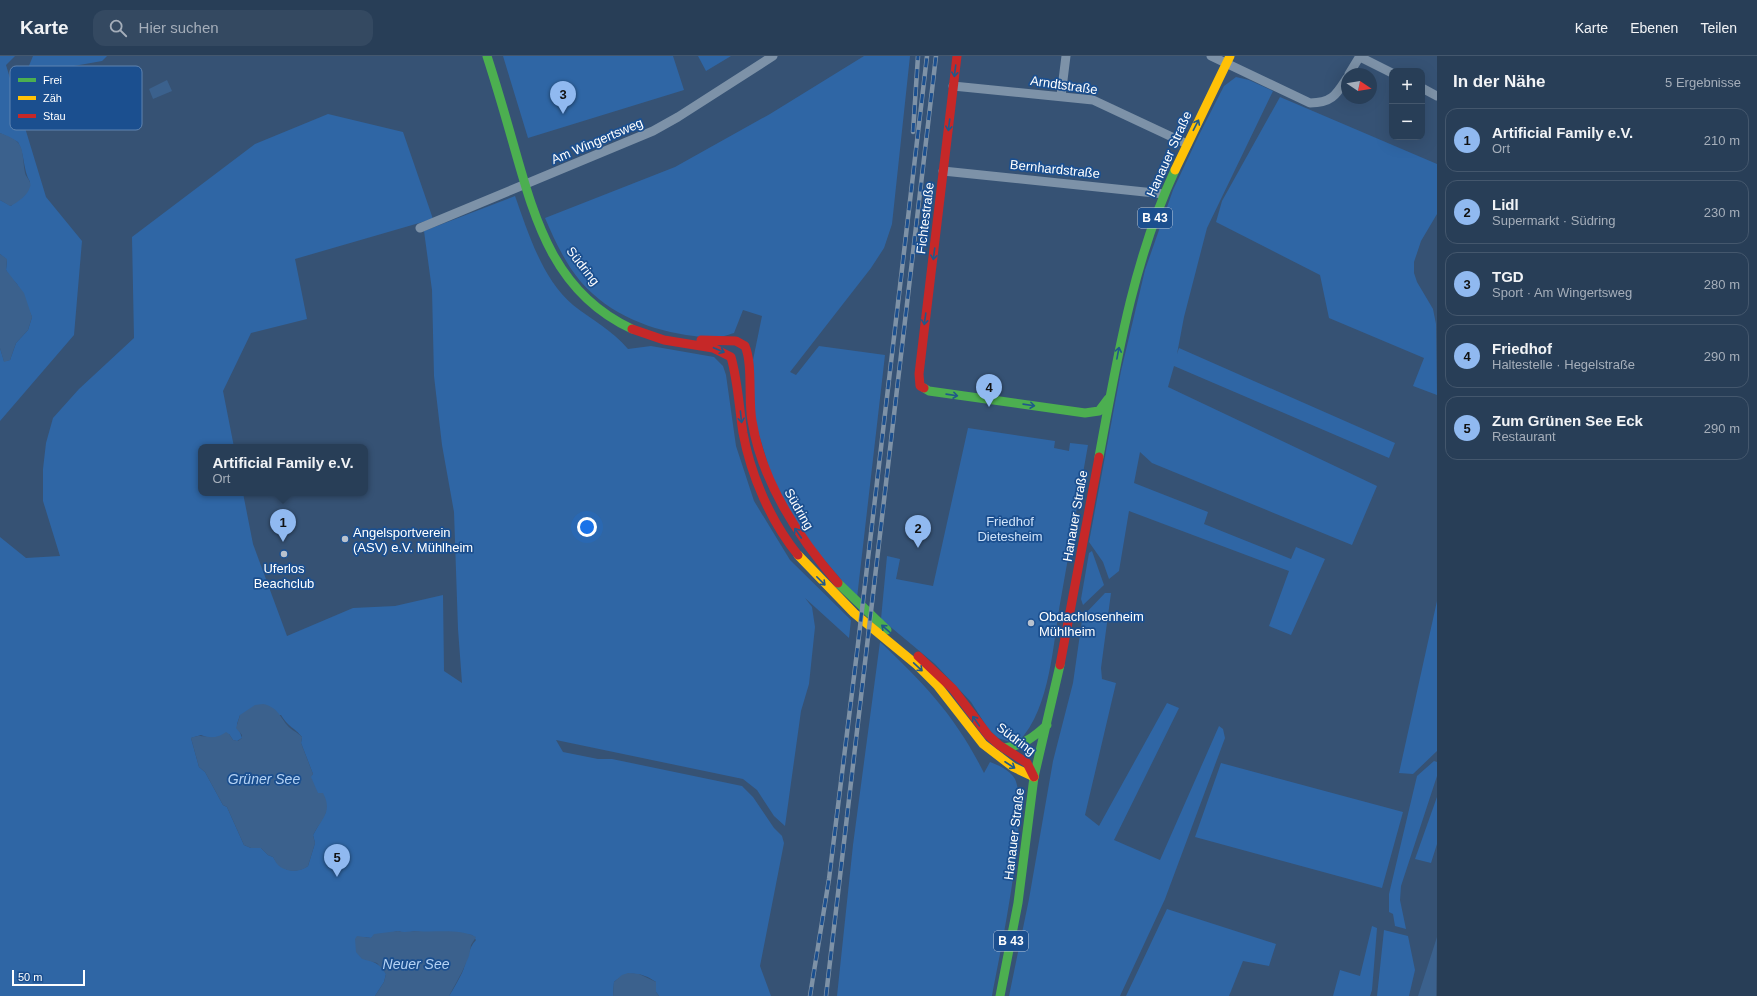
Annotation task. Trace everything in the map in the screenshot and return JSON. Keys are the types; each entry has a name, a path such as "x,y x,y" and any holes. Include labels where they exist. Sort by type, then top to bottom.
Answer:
{"street":[{"name":"Südring","path":"487,56 526,185 548,250 571,284 593,305 618,322 640,333 677,342 709,347 721,351 731,357 737,378 743,432 747,450 763,496 788,543 810,569 854,613 917,665 937,685 983,744 1013,767 1034,777"},
{"name":"Am Wingertsweg","path":"420,228 526,185 659,128 773,56"},
{"name":"Fichtestraße","path":"957,56 919,382 923,389 929,392 1085,413"},
{"path":"1060,96 1066,56"},
{"path":"1211,56 1228,60 1310,103 1328,101 1341,87"},
{"path":"1353,68 1360,57 1389,72"},
{"name":"Hanauer Straße","path":"1000,996 1019,898 1028,814 1034,777 1047,725 1111,391 1135,275 1164,194 1228,60"},
{"name":"Arndtstraße","path":"953,86 1093,100 1187,144"},
{"path":"1425,90 1437,96"},
{"name":"Bernhardstraße","path":"944,171 1164,194"},
{"name":"Südring","path":"526,185 544,230 564,266 583,290 605,308 628,321 655,332 692,339 736,342 745,346 748,355 750,399 756,438 769,480 786,517 809,549 832,577 856,602 948,683 987,735 1004,748 1020,756 1029,763 1034,777"},
{"name":"B 43","path":"1085,413 1096,413 1102,410 1108,401 1111,391"},
{"name":"B 43","path":"1085,413 1098,428 1101,447"},
{"path":"1004,748 1028,742 1047,725"}],"green space":[{"path":"0,56 15,56 6,65 10,78 10,130 26,130 46,197 82,241 74,335 0,421 0,348 4,361 10,360 16,343 28,330 32,317 17,284 6,270 7,260 0,254 0,200 11,206 30,182 26,173 22,152 18,142 0,133"},
{"path":"33,56 107,56 102,61 74,66 29,66"},
{"path":"503,56 673,56 684,90 528,138"},
{"path":"698,56 731,56 706,71"},
{"path":"864,56 910,56 892,224 884,248 871,268 790,372 796,375 819,346 885,355 857,598 802,534 775,487 755,422 753,360 762,316 743,310 734,333 713,338 678,334 633,320 605,304 592,294 581,282 565,259 545,218 675,167 770,114"},
{"path":"1236,77 1249,80 1273,91 1207,228 1184,317 1177,354 1179,348 1395,443 1389,458 1174,366 1168,387 1377,486 1352,545 1152,463 1140,452 1134,483 1208,512 1204,524 1291,559 1296,547 1325,559 1291,635 1269,626 1289,571 1129,511 1119,571 1109,579 1103,562 1089,542 1121,371 1145,270 1173,190 1224,86"},
{"path":"1280,97 1437,164 1437,214 1421,241 1414,262 1414,273 1417,282 1433,309 1436,324 1437,395 1413,386 1424,358 1329,318 1320,275 1216,222 1222,201"},
{"path":"328,114 403,132 433,219 295,259 307,319 251,333 223,391 233,444 198,444 198,496 244,496 253,544 287,636 353,608 395,606 443,595 444,671 462,683 458,629 454,512 442,445 434,376 432,290 424,231 515,196 544,269 562,294 573,305 609,331 628,349 651,346 714,357 723,366 726,375 736,446 754,501 790,560 851,620 849,638 805,598 812,607 815,627 809,684 801,711 785,826 774,816 757,790 743,779 556,740 563,752 598,759 612,759 742,786 753,797 774,828 782,836 784,843 760,966 771,996 659,996 656,992 656,982 640,974 629,974 614,982 613,996 449,996 462,973 469,951 476,940 472,935 452,932 424,933 416,931 405,933 398,931 377,934 371,938 364,937 359,954 380,966 386,974 384,982 375,996 0,996 0,537 26,558 60,556 43,501 43,469 46,443 53,418 79,389 134,338 132,237 255,144","holes":["240,715 281,715 302,737 301,743 313,774 310,777 326,812 313,835 315,843 308,866 303,869 293,871 284,868 261,848 251,848 244,845 227,807 223,805 205,772 199,767 191,738 201,735 212,739 229,734 233,740 237,741 242,738 237,724"]},
{"name":"Friedhof Dietesheim","path":"968,428 1055,441 1054,448 1069,451 1070,443 1088,445 1049,673 1038,711 1030,727 1019,741 1010,742 998,738 989,730 971,702 935,664 881,619 887,556 900,559 896,579 933,586"},
{"path":"1092,551 1104,585 1083,605 1081,599 1089,553"},
{"path":"1105,593 1111,593 1101,668 1102,679 1116,683 1085,815 1099,826 1167,703 1179,708 1114,840 1160,860 1219,726 1223,729 1225,738 1165,899 1120,996 1009,996 1029,899 1053,761 1073,683 1082,620 1085,614"},
{"path":"1437,601 1437,751 1413,774 1399,773"},
{"path":"880,642 911,672 951,718 984,773 990,762 1007,770 1015,779 1019,796 1019,821 1016,851 1007,917 992,996 837,996 853,845"},
{"path":"1434,761 1437,762 1437,776 1401,886 1400,900 1406,929 1395,926 1393,914 1389,912 1389,894 1417,776"},
{"path":"1221,763 1403,812 1382,888 1195,837"},
{"path":"1437,797 1437,844 1431,863 1415,859"},
{"path":"1167,909 1276,944 1269,966 1243,961 1229,996 1126,996"},
{"path":"1372,926 1377,928 1372,990 1370,996 1333,996 1340,970 1360,976"},
{"path":"1384,930 1408,936 1415,970 1409,996 1377,996"}],"water":[{"path":"167,80 172,91 153,99 149,89"},
{"path":"0,133 14,140 21,147 25,173 30,183 29,190 25,196 10,206 0,200"},
{"path":"0,254 7,259 6,270 24,293 32,317 28,330 16,343 10,360 4,362 0,348"},
{"name":"Grüner See","path":"263,704 275,709 289,727 302,737 301,743 313,774 311,777 318,793 323,793 326,800 327,810 313,835 315,843 308,866 297,871 281,867 273,857 268,855 261,848 251,848 244,845 227,807 223,805 205,772 199,767 191,738 196,736 216,737 226,732 233,740 238,741 242,738 242,735 236,728 240,715 255,705"},
{"name":"Neuer See","path":"398,931 454,932 469,934 476,937 471,945 469,956 462,972 449,996 375,996 384,982 386,974 377,963 362,959 356,952 355,939 357,936 371,938 374,934"},
{"path":"1437,937 1436,996 1418,996"},
{"path":"628,973 639,974 656,982 656,992 659,996 613,996 614,982 622,975"}],"railway":[{"path":"913,132 918,56"},
{"path":"810,996 829,879 927,56"},
{"path":"826,996 936,56"}],"traffic: fast":[{"path":"487,56 531,204 541,230 553,254 567,276 585,297 606,314 632,329"},
{"path":"1099,457 1120,347 1137,275 1160,204 1175,170"},
{"path":"924,388 929,391 1085,413 1099,411 1108,399"},
{"path":"838,583 887,630"},
{"path":"1000,996 1018,903 1034,777 1060,665"},
{"path":"1004,748 1022,743 1047,725"}],"traffic: slow":[{"path":"1175,170 1230,56"},
{"path":"798,555 854,613 917,665 937,685 983,744 1013,767 1034,777"}],"traffic: jam":[{"path":"924,388 920,386 919,374 957,56"},
{"path":"632,329 664,340 713,348 731,357 737,385 743,433 751,466 763,498 779,528 798,555"},
{"path":"701,340 736,341 745,346 750,372 750,403 752,421 764,466 773,487 796,528 838,583"},
{"path":"1060,665 1099,457"},
{"path":"918,656 953,689 988,735 999,745 1027,763 1034,777"}],"place":[{"name":"TGD","path":"563,114"},
{"name":"Friedhof","path":"989,407"},
{"name":"Angelsportverein (ASV) e.V. Mühlheim","path":"345,539"},
{"name":"Artificial Family e.V.","path":"283,542"},
{"name":"Lidl","path":"918,548"},
{"name":"Uferlos Beachclub","path":"284,554"},
{"name":"Obdachlosenheim Mühlheim","path":"1031,623"},
{"name":"Zum Grünen See Eck","path":"337,877"}]}
